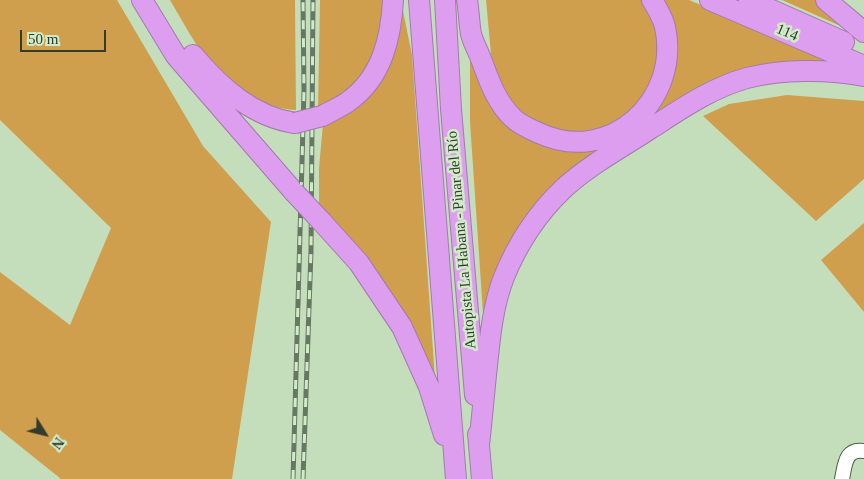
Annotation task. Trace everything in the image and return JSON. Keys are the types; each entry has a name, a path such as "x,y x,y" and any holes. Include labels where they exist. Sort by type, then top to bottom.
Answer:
{"highway":[{"path":"142,0 176,56 294,192 359,263 402,326 428,387 455,475"},
{"path":"158,0 184,43 206,70 231,94 261,114 284,122 295,123 322,116 350,100 373,76 385,50 390,29 393,0"},
{"name":"Autopista La Habana - Pinar del Río","path":"418,0 455,475"},
{"name":"Autopista La Habana - Pinar del Río","path":"445,0 482,479"},
{"path":"452,110 461,0"},
{"path":"467,0 471,34 490,82 504,108 514,120 528,128 553,139 568,142 602,138 616,132 643,112 654,96 665,71 666,45 665,26 652,0"},
{"name":"114","path":"710,0 864,66"},
{"name":"114","path":"749,0 864,52"},
{"path":"826,0 864,32"},
{"path":"479,445 490,333 504,278 525,237 543,212 563,190 590,168 688,104 726,85 774,73 820,71 864,76"}],"lane":[{"path":"842,479 845,462 852,451 864,451"}],"shaded area":[{"path":"0,0 117,0 203,146 271,222 232,479 61,479 0,430 0,272 70,325 111,228 0,120"},
{"path":"170,0 295,0 296,110 272,106 251,98 234,87 218,73 205,57"},
{"path":"320,0 383,0 378,36 366,69 351,89 318,108"},
{"path":"486,0 645,0 658,32 659,61 655,80 641,101 622,119 591,134 568,134 536,126 510,104 492,65"},
{"path":"660,0 689,0 849,67 752,70 565,179 484,328 470,122 470,51 490,104 575,150 659,102"},
{"path":"782,0 817,0 845,28"},
{"path":"402,6 412,55 435,379 406,316 370,260 319,205 319,168 323,124 348,113"},
{"path":"787,95 864,101 864,179 816,221 703,116 729,104"},
{"path":"864,223 864,312 821,260"}],"railway":[{"path":"293,479 304,91 303,0"},
{"path":"303,479 311,251 313,0"}]}
